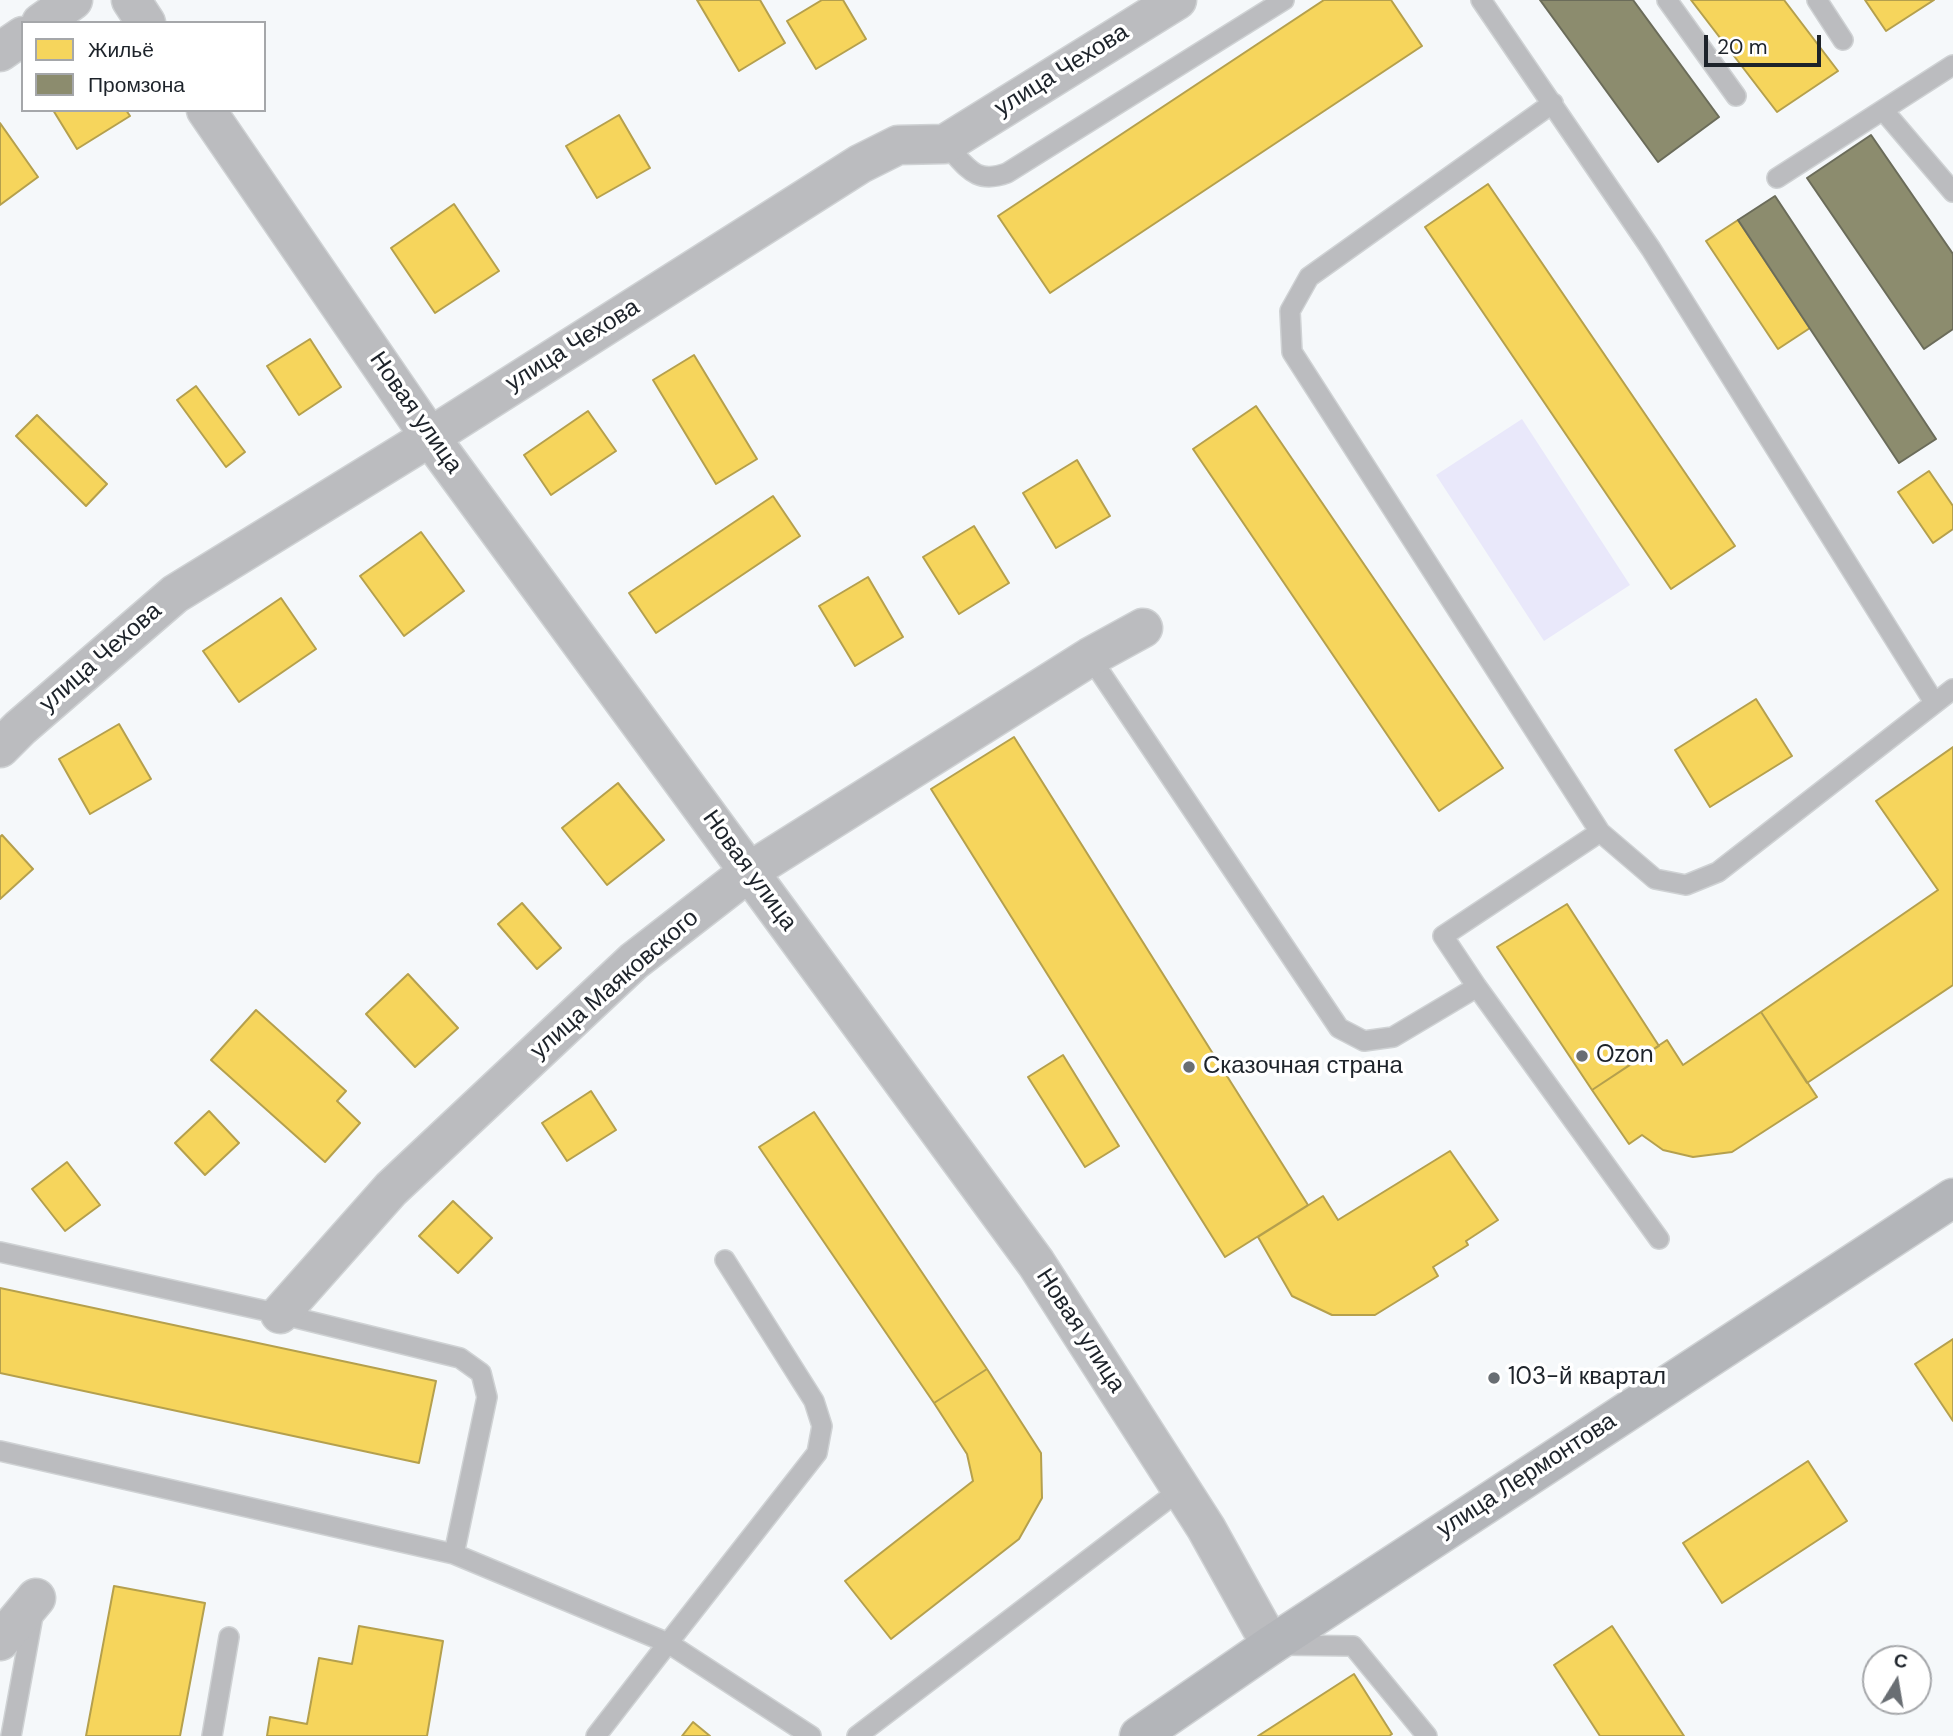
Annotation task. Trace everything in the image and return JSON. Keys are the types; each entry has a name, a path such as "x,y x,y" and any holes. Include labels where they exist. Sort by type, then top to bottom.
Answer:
{"main road":[{"name":"улица Лермонтова","path":"1139,1736 1271,1645 1953,1198"}],"street":[{"path":"44,21 73,0"},
{"path":"131,0 145,21"},
{"name":"улица Чехова","path":"0,748 175,594 430,437 860,164 898,145 944,144 1177,0"},
{"path":"0,52 21,37"},
{"name":"Новая улица","path":"207,112 430,437 1036,1263 1206,1528 1271,1645"},
{"name":"улица Маяковского","path":"280,1314 391,1189 634,961 750,871 1090,657 1143,628"},
{"path":"0,1642 36,1598"}],"lane":[{"path":"944,144 979,177 992,179 1007,173 1284,0"},
{"path":"1481,0 1651,249 1934,702"},
{"path":"1667,0 1735,96"},
{"path":"1817,0 1843,40"},
{"path":"1777,178 1953,65"},
{"path":"1553,103 1309,277 1290,312 1292,352 1600,832 1655,879 1686,886 1718,872 1953,689"},
{"path":"1883,110 1953,192"},
{"path":"1090,657 1339,1028 1364,1041 1393,1037 1477,987"},
{"path":"1600,832 1443,936 1659,1240"},
{"path":"0,1252 280,1314 460,1359 481,1373 487,1396 454,1554"},
{"path":"596,1736 817,1452 822,1426 814,1401 725,1260"},
{"path":"0,1451 454,1554 668,1643 811,1736"},
{"path":"857,1736 1181,1489"},
{"path":"11,1736 36,1598"},
{"path":"212,1736 229,1637"},
{"path":"1271,1645 1353,1646 1427,1736"}],"shaded area":[{"path":"1522,419 1630,585 1544,641 1436,475"}],"building: Жильё":[{"path":"697,0 760,0 785,43 739,71"},
{"path":"822,0 843,0 866,39 816,69 787,21"},
{"path":"1324,0 1391,0 1422,46 1050,293 998,216"},
{"path":"1691,0 1784,0 1838,71 1777,112"},
{"path":"1865,0 1934,0 1886,31"},
{"path":"54,112 127,112 130,116 77,149"},
{"path":"619,115 650,168 597,198 566,146"},
{"path":"0,123 38,177 0,205"},
{"path":"1488,184 1735,546 1671,589 1425,227"},
{"path":"454,204 499,271 435,313 391,248"},
{"path":"1738,220 1810,328 1778,349 1706,241"},
{"path":"310,339 341,387 299,415 267,366"},
{"path":"694,355 757,459 716,484 653,380"},
{"path":"196,386 245,452 226,467 177,400"},
{"path":"1256,406 1503,768 1439,811 1193,449"},
{"path":"588,411 616,451 551,495 524,455"},
{"path":"37,415 107,484 86,506 16,436"},
{"path":"1077,460 1110,516 1056,548 1023,493"},
{"path":"1929,471 1953,506 1953,529 1933,543 1898,492"},
{"path":"773,496 800,536 656,633 629,593"},
{"path":"974,526 1009,583 959,614 923,557"},
{"path":"421,532 464,591 404,636 360,576"},
{"path":"868,577 903,637 855,666 819,606"},
{"path":"281,598 316,649 239,702 203,651"},
{"path":"1756,699 1792,756 1710,807 1675,750"},
{"path":"119,724 151,779 90,814 59,759"},
{"path":"1014,737 1308,1205 1225,1257 931,789"},
{"path":"1953,747 1953,985 1807,1083 1761,1012 1938,890 1876,801"},
{"path":"618,783 664,840 607,885 562,828"},
{"path":"2,835 33,869 0,899 0,837"},
{"path":"522,903 561,948 537,969 498,924"},
{"path":"1567,904 1659,1046 1592,1090 1497,947"},
{"path":"408,974 458,1028 415,1067 366,1014"},
{"path":"256,1010 346,1091 337,1101 360,1123 325,1162 211,1060"},
{"path":"1761,1012 1817,1097 1732,1152 1693,1157 1663,1150 1642,1135 1629,1144 1592,1090 1667,1040 1683,1065"},
{"path":"1063,1055 1119,1146 1085,1167 1028,1077"},
{"path":"591,1091 616,1130 567,1161 542,1123"},
{"path":"209,1111 239,1143 205,1175 175,1143"},
{"path":"814,1112 987,1369 934,1403 759,1147"},
{"path":"1450,1151 1498,1220 1466,1241 1468,1245 1433,1267 1438,1276 1375,1315 1332,1315 1292,1296 1258,1237 1323,1196 1338,1220"},
{"path":"67,1162 100,1205 65,1231 32,1189"},
{"path":"453,1201 492,1238 458,1273 419,1236"},
{"path":"0,1288 436,1381 419,1463 0,1373"},
{"path":"1953,1339 1953,1421 1915,1364"},
{"path":"987,1369 1041,1453 1042,1498 1019,1539 891,1639 845,1581 973,1481 967,1454 934,1403"},
{"path":"1808,1461 1847,1521 1722,1603 1683,1543"},
{"path":"114,1586 205,1603 180,1736 86,1736"},
{"path":"359,1626 443,1641 427,1736 267,1736 270,1717 307,1724 319,1658 352,1664"},
{"path":"1612,1626 1684,1736 1600,1736 1554,1665"},
{"path":"1354,1674 1392,1734 1389,1736 1258,1736"},
{"path":"693,1722 710,1736 682,1736"}],"building: Промзона":[{"path":"1540,0 1633,0 1719,117 1658,162"},
{"path":"1871,135 1953,254 1953,329 1924,349 1807,178"},
{"path":"1775,196 1936,439 1899,463 1738,220"}],"place":[{"name":"Ozon","path":"1582,1056"},
{"name":"Сказочная страна","path":"1189,1067"},
{"name":"103-й квартал","path":"1494,1378"}]}
